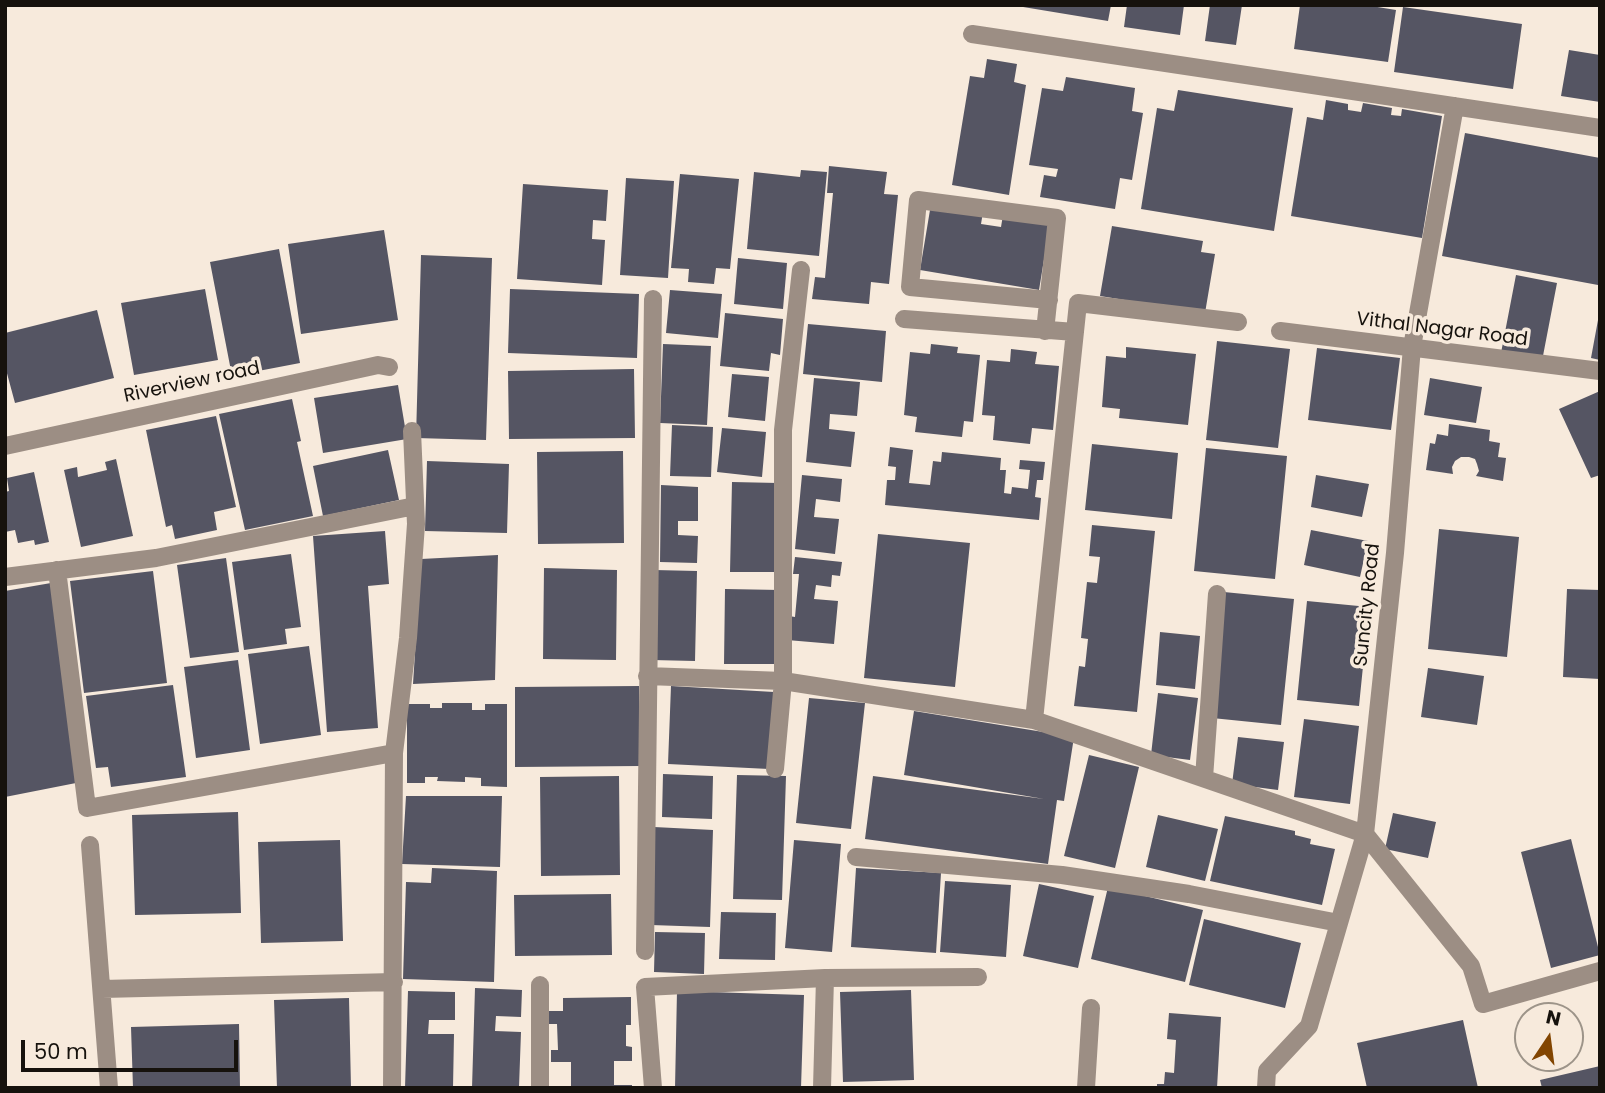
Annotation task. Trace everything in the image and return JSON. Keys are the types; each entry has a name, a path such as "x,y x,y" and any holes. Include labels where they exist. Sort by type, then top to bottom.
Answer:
{"street":[{"path":"972,34 1600,128"},
{"name":"Suncity Road","path":"1266,1088 1267,1071 1309,1026 1365,834 1395,553 1412,347 1455,106"},
{"path":"1045,331 1049,300 1057,218 918,200 909,287 1049,300"},
{"path":"775,769 783,681 783,430 801,270"},
{"path":"928,321 932,289"},
{"path":"645,951 653,299"},
{"path":"1034,720 1078,303 1238,322"},
{"path":"904,319 1075,332"},
{"name":"Vithal Nagar Road","path":"1280,331 1600,371"},
{"name":"Riverview road","path":"5,446 378,365 389,367"},
{"path":"392,1088 394,753 408,638 415,506 412,431"},
{"path":"5,577 156,558 415,506"},
{"path":"57,570 87,808 394,753"},
{"path":"1205,778 1217,594"},
{"path":"647,676 783,681 1034,720 1365,834 1471,966 1483,1004 1600,971"},
{"path":"90,845 109,1088"},
{"path":"856,857 1062,875 1189,894 1339,923"},
{"path":"653,1088 645,987 825,978 978,977"},
{"path":"822,1088 825,978"},
{"path":"102,989 394,982"},
{"path":"540,985 540,1088"},
{"path":"1086,1088 1091,1008"}],"building":[{"path":"1011,5 1111,5 1108,21"},
{"path":"1127,5 1184,5 1180,35 1124,27"},
{"path":"1210,5 1242,5 1236,45 1205,41"},
{"path":"1300,5 1365,5 1396,10 1388,62 1294,49"},
{"path":"1403,7 1522,24 1513,89 1394,72"},
{"path":"1569,50 1600,55 1600,102 1561,96"},
{"path":"987,59 1017,64 1014,82 1026,85 1009,195 952,185 970,76 984,78"},
{"path":"1066,77 1135,88 1132,111 1143,113 1132,180 1120,178 1115,209 1040,197 1044,175 1056,177 1058,169 1029,165 1042,88 1063,91"},
{"path":"1178,90 1293,108 1274,231 1141,209 1157,108 1174,111"},
{"path":"1326,100 1348,104 1348,110 1361,112 1363,103 1392,108 1391,115 1401,116 1402,109 1442,116 1422,238 1291,216 1307,117 1323,120"},
{"path":"1465,133 1600,158 1598,285 1442,256"},
{"path":"829,166 887,172 884,194 898,195 889,284 871,282 869,304 812,299 815,277 825,278 833,193 827,193"},
{"path":"801,170 827,172 819,256 747,249 754,172 800,177"},
{"path":"680,174 739,179 730,269 716,268 714,284 688,282 689,269 671,268"},
{"path":"626,178 674,181 668,278 620,275"},
{"path":"523,184 608,190 606,221 593,220 592,239 605,240 602,285 517,279"},
{"path":"931,204 983,212 981,224 1001,227 1003,215 1050,223 1039,290 920,270"},
{"path":"1112,226 1203,241 1201,252 1215,254 1205,313 1100,296"},
{"path":"384,230 398,320 301,334 288,244"},
{"path":"279,249 300,363 232,376 210,262"},
{"path":"421,255 492,258 486,440 416,438"},
{"path":"738,258 787,263 783,309 734,304"},
{"path":"1516,275 1557,283 1542,361 1501,353"},
{"path":"205,289 218,360 134,375 121,303"},
{"path":"510,289 639,294 637,358 508,353"},
{"path":"670,290 722,294 718,338 666,333"},
{"path":"97,310 114,378 15,403 5,366 5,333"},
{"path":"725,313 783,319 780,355 771,353 769,371 720,366"},
{"path":"1600,320 1600,360 1591,358"},
{"path":"808,324 886,331 882,382 803,374"},
{"path":"1217,341 1290,349 1278,448 1206,440"},
{"path":"663,344 711,346 707,425 660,423"},
{"path":"931,344 958,347 957,353 980,355 973,422 964,421 962,437 915,432 917,417 904,415 910,352 930,354"},
{"path":"1126,347 1196,354 1188,425 1119,418 1120,409 1102,407 1106,356 1126,358"},
{"path":"1317,348 1400,358 1391,430 1308,420"},
{"path":"1011,349 1037,352 1035,364 1059,366 1053,430 1032,428 1030,444 993,440 995,416 982,415 987,360 1010,362"},
{"path":"634,369 635,438 509,439 508,371"},
{"path":"732,374 769,377 765,421 728,417"},
{"path":"814,378 860,382 857,416 830,414 829,429 855,432 851,467 806,462"},
{"path":"1430,378 1482,387 1476,423 1424,415"},
{"path":"398,385 407,439 323,453 314,398"},
{"path":"1600,391 1600,475 1591,478 1559,409"},
{"path":"292,399 301,441 297,442 313,516 245,530 219,414"},
{"path":"216,416 236,507 214,512 217,530 175,539 172,525 166,527 146,430"},
{"path":"1449,424 1490,430 1489,441 1500,443 1498,457 1506,458 1503,481 1476,476 1479,471 1477,464 1475,459 1469,457 1461,457 1455,461 1453,474 1426,470 1430,443 1435,444 1437,434 1448,436"},
{"path":"672,425 713,427 711,477 670,476"},
{"path":"722,428 766,432 762,477 717,472"},
{"path":"1092,444 1178,453 1172,519 1085,510"},
{"path":"890,447 913,450 909,483 930,485 933,461 941,462 942,452 1001,458 1000,470 1006,470 1004,493 1011,494 1012,487 1028,489 1030,470 1019,469 1020,460 1045,462 1043,480 1037,480 1035,497 1041,498 1039,520 885,505 887,480 895,480 896,467 888,466"},
{"path":"1206,448 1287,456 1275,579 1194,571"},
{"path":"388,450 399,500 323,516 313,466"},
{"path":"623,451 624,543 538,544 537,452"},
{"path":"116,459 133,536 81,547 64,470 77,467 78,477 107,470 105,462"},
{"path":"427,461 509,464 507,533 425,531"},
{"path":"34,472 49,542 35,545 34,540 18,543 15,530 5,532 5,492 9,491 7,478"},
{"path":"802,475 842,479 840,502 816,499 814,517 839,519 835,554 795,549"},
{"path":"1316,475 1369,484 1362,517 1311,507"},
{"path":"732,482 778,483 776,572 730,572"},
{"path":"661,485 698,487 698,521 678,521 678,535 698,536 697,563 660,562"},
{"path":"1092,525 1155,531 1137,712 1074,706 1079,666 1085,667 1088,639 1081,638 1087,582 1097,583 1100,557 1089,556"},
{"path":"1439,529 1519,537 1507,657 1428,649"},
{"path":"1311,530 1368,541 1360,577 1304,565"},
{"path":"385,531 389,584 368,586 378,728 327,732 313,536"},
{"path":"878,534 970,543 955,687 864,678"},
{"path":"291,554 301,627 285,629 287,644 244,650 232,562"},
{"path":"498,555 495,680 413,684 421,559"},
{"path":"795,557 842,562 840,576 832,575 831,587 816,585 814,599 838,601 834,644 787,640 789,616 795,617 799,574 793,574"},
{"path":"226,558 239,652 190,658 177,565"},
{"path":"544,568 617,570 616,660 543,659"},
{"path":"654,570 697,571 695,661 652,660"},
{"path":"153,571 167,683 84,693 70,581"},
{"path":"51,583 76,783 5,797 5,591"},
{"path":"725,589 780,590 779,664 724,664"},
{"path":"1567,589 1600,590 1600,679 1563,677"},
{"path":"1224,592 1294,599 1281,725 1212,718"},
{"path":"1307,601 1369,607 1359,706 1297,700"},
{"path":"1160,632 1200,636 1195,689 1156,685"},
{"path":"309,646 321,735 260,744 248,654"},
{"path":"238,660 250,750 196,758 184,667"},
{"path":"1428,668 1484,676 1477,725 1421,717"},
{"path":"173,685 186,777 111,787 108,767 96,768 86,696"},
{"path":"639,686 640,766 515,767 515,687"},
{"path":"671,686 774,692 769,769 668,764"},
{"path":"1158,693 1198,698 1190,760 1151,755"},
{"path":"809,698 865,703 851,829 796,823"},
{"path":"442,703 472,703 472,710 485,710 485,704 507,704 507,787 481,786 481,778 465,777 465,782 437,781 438,777 425,777 425,783 407,783 407,704 430,704 430,708 442,708"},
{"path":"914,711 1074,737 1064,801 1057,800 1048,864 865,839 873,776 1044,799 904,775"},
{"path":"1304,719 1359,726 1350,804 1294,797"},
{"path":"1238,737 1284,742 1278,790 1232,784"},
{"path":"1089,755 1139,767 1115,868 1064,856"},
{"path":"663,774 713,776 712,819 662,817"},
{"path":"737,775 786,776 782,900 733,899"},
{"path":"619,776 620,875 541,876 540,777"},
{"path":"406,796 502,796 500,867 402,864"},
{"path":"238,812 241,913 135,915 132,815"},
{"path":"1393,813 1436,822 1428,858 1385,849"},
{"path":"1158,815 1218,829 1205,881 1146,867"},
{"path":"1225,816 1295,831 1295,835 1311,839 1310,844 1335,849 1322,905 1210,881"},
{"path":"654,827 713,830 710,927 651,925"},
{"path":"1571,839 1600,955 1551,968 1521,852"},
{"path":"340,840 343,941 261,943 258,842"},
{"path":"794,840 841,844 832,952 785,948"},
{"path":"432,868 497,871 494,982 403,979 406,882 431,883"},
{"path":"856,868 941,873 936,953 851,947"},
{"path":"945,881 1011,885 1006,957 940,952"},
{"path":"1039,884 1094,896 1078,968 1023,956"},
{"path":"1108,887 1203,910 1185,982 1091,959"},
{"path":"611,894 612,955 515,956 514,895"},
{"path":"721,912 776,913 775,960 719,959"},
{"path":"1204,919 1301,943 1285,1008 1189,985"},
{"path":"655,932 705,933 704,974 654,972"},
{"path":"475,988 522,990 521,1017 496,1016 495,1031 521,1032 519,1087 472,1088"},
{"path":"911,990 914,1080 843,1082 840,992"},
{"path":"408,991 455,992 455,1020 429,1020 428,1034 454,1034 453,1088 405,1088"},
{"path":"677,991 804,995 801,1088 675,1088"},
{"path":"631,997 631,1025 626,1025 626,1046 632,1047 632,1061 614,1061 614,1085 632,1085 632,1088 571,1088 571,1062 551,1062 551,1050 558,1050 557,1024 542,1024 542,1011 563,1011 563,998"},
{"path":"349,998 351,1088 277,1088 274,1000"},
{"path":"1169,1013 1221,1017 1217,1088 1157,1088 1157,1084 1164,1084 1165,1072 1174,1073 1176,1040 1167,1039"},
{"path":"1463,1020 1478,1088 1367,1088 1357,1043"},
{"path":"239,1024 240,1088 133,1088 131,1027"},
{"path":"1600,1066 1600,1088 1542,1088 1540,1080 1584,1072 1584,1070"}]}
